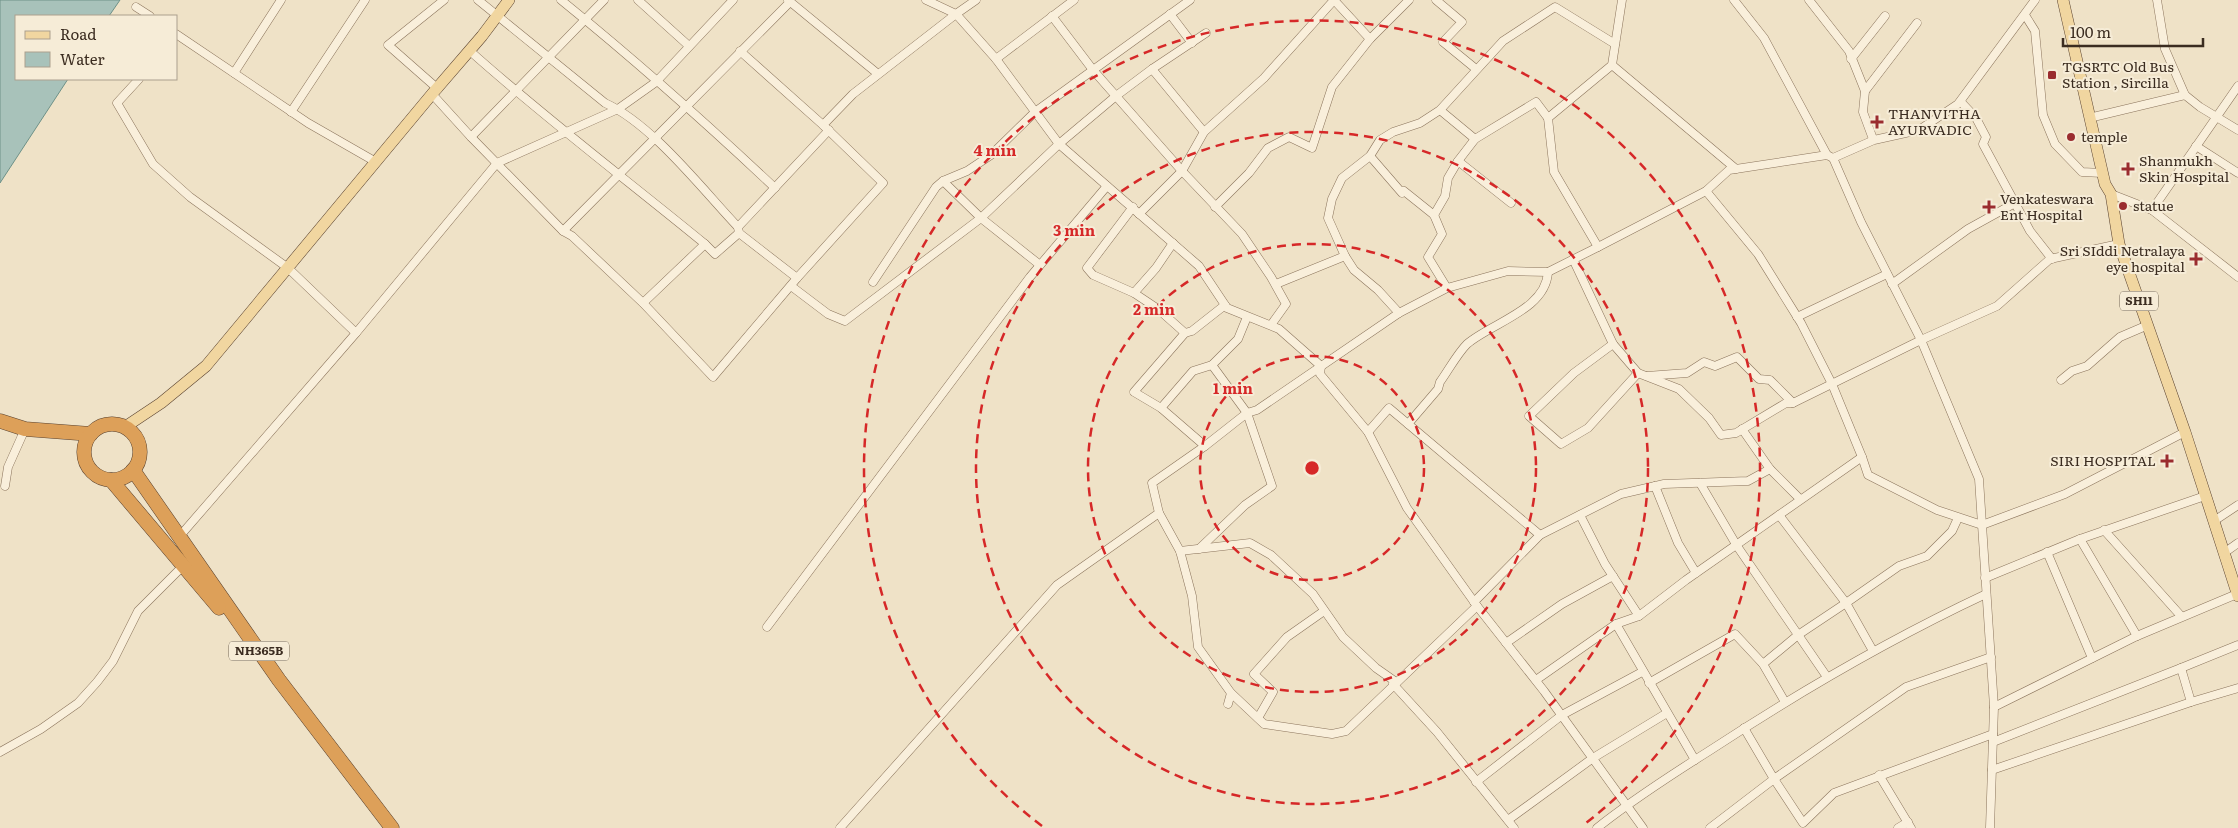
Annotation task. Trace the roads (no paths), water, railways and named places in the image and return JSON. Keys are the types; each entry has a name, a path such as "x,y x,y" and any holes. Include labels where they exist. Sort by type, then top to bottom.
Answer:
{"highway":[{"path":"0,421 24,429 91,434"},
{"path":"111,480 123,477 132,470 138,459 139,447 134,435 125,427 106,425 91,434 85,445 86,463 94,473 111,480 279,680"},
{"name":"NH365B","path":"132,470 279,680 392,828"}],"main road":[{"path":"125,427 161,403 206,366 470,52 509,0"},
{"name":"SH11","path":"2063,0 2102,173 2105,184 2111,194 2119,244 2185,432 2237,589"}],"street":[{"path":"234,73 281,0"},
{"path":"291,112 365,0"},
{"path":"444,0 388,45 435,92 471,137 563,231 572,236 642,303 713,378 797,278 883,183 740,50"},
{"path":"478,0 605,103 627,114 656,139 738,230 797,278"},
{"path":"561,0 656,82 688,106 775,188"},
{"path":"471,137 516,93 604,0"},
{"path":"638,0 689,46"},
{"path":"179,537 356,333 497,163 566,134 618,109 656,82 733,0"},
{"path":"470,52 516,93 566,134 620,174 715,254 775,188 853,94 976,0"},
{"path":"996,59 1074,0"},
{"path":"873,282 936,187 943,181 967,171 991,156 1036,112 1190,0"},
{"path":"1139,214 1182,171 1204,132 1264,78 1334,0 1370,39"},
{"path":"1215,207 1249,173 1268,148 1289,136 1312,148 1332,87 1370,39 1409,0"},
{"path":"1436,0 1462,22 1442,42 1476,69"},
{"path":"1548,118 1612,65 1622,0"},
{"path":"1734,0 1764,38 1830,157 1921,340 1979,479 1994,707 1990,828"},
{"path":"1810,0 1849,51 1865,91 1863,112 1873,140"},
{"path":"1770,469 1748,481 1700,482 1656,486 1621,494 1540,535 1476,604 1346,730 1332,734 1264,724 1231,693 1198,646 1192,596 1180,551 1158,513 1152,483 1205,446 1247,413 1257,410 1399,314 1447,288 1508,271 1548,272 1706,192 1729,170 1830,157 1873,140 1919,130 1961,102 2035,0"},
{"path":"2157,0 2166,49 2185,95 2200,107 2218,116 2238,130"},
{"path":"563,231 656,139 789,1 878,74"},
{"path":"929,1 956,14 996,59 1059,144 1199,266 1227,308 1271,325 1321,366"},
{"path":"136,7 148,15"},
{"path":"1399,314 1378,290 1354,270 1345,256 1328,218 1332,198 1342,178 1370,156 1380,140 1393,132 1420,123 1440,110 1503,41 1554,7 1615,44"},
{"path":"1170,14 1192,43"},
{"path":"2025,15 2035,31 2043,115 2055,144 2082,172 2102,173"},
{"path":"1052,16 1093,70 1182,171 1242,234 1276,284 1286,304 1271,325"},
{"path":"1851,59 1885,16"},
{"path":"1865,91 1917,23"},
{"path":"791,286 828,314 845,321 980,218 1059,144 1116,96 1152,69 1206,34"},
{"path":"178,37 291,112 376,162"},
{"path":"1612,65 1736,169"},
{"path":"1152,69 1204,132"},
{"path":"138,80 117,103 153,164 190,197 288,268 356,333"},
{"path":"2152,210 2238,88"},
{"path":"2089,118 2185,95"},
{"path":"1434,215 1445,196 1448,178 1475,139 1536,102 1548,118 1554,172 1598,247"},
{"path":"1961,102 1976,118 1986,137 1983,144 2030,231 2052,259"},
{"path":"1440,110 1475,139"},
{"path":"2196,146 2238,173"},
{"path":"1370,156 1402,193 1404,190 1434,215 1442,234 1428,257 1447,288"},
{"path":"1458,161 1512,203"},
{"path":"943,181 980,218 1040,265"},
{"path":"767,626 1040,265 1107,186"},
{"path":"1706,192 1758,254 1797,317 1832,384 1868,475 1897,491 1958,518 1982,525 2065,494 2185,432"},
{"path":"2111,194 2152,210 2238,278"},
{"path":"1892,284 1968,229 2015,203"},
{"path":"1132,207 1087,268 1093,275 1134,293 1158,309 1185,333"},
{"path":"1134,293 1156,268 1173,243"},
{"path":"642,303 705,244"},
{"path":"1573,259 1613,344 1642,375 1679,389 1710,418 1721,435 1736,433 1786,403 1793,403 1921,340 1997,306 2052,259 2119,244"},
{"path":"1276,284 1345,256"},
{"path":"1408,424 1438,389 1440,382 1466,345 1525,308 1548,283 1548,272"},
{"path":"1797,317 1887,274"},
{"path":"1205,446 1161,408 1134,392 1185,333 1192,331 1225,305"},
{"path":"1161,408 1193,371 1212,365 1238,339 1247,317"},
{"path":"2061,380 2072,371 2087,366 2120,337 2148,326"},
{"path":"1613,344 1574,373 1529,416 1561,444 1588,428 1642,375 1687,373 1704,362 1715,366 1737,358 1759,379 1770,380 1793,403"},
{"path":"1199,549 1245,505 1272,486 1247,413 1212,365"},
{"path":"1321,366 1320,374 1368,432 1407,508 1476,604 1562,715 1643,828"},
{"path":"1368,432 1389,408 1540,535"},
{"path":"5,486 3,474 8,467 24,429"},
{"path":"1742,429 1770,469 1800,499"},
{"path":"1536,680 1616,624 1639,616 1696,573 1862,457"},
{"path":"1700,482 1737,546 1827,677"},
{"path":"1656,486 1678,543 1696,573"},
{"path":"1985,578 2104,530 2205,496"},
{"path":"2214,521 2238,505"},
{"path":"840,828 1057,585 1158,513"},
{"path":"1580,515 1613,576 1639,616"},
{"path":"1779,515 1846,603 1873,651"},
{"path":"1763,664 1798,635 1899,566 1926,556 1952,531 1958,518"},
{"path":"2104,530 2181,616"},
{"path":"2080,539 2137,636"},
{"path":"2224,552 2238,543"},
{"path":"1180,551 1250,544 1271,555 1313,594 1343,638 1395,683 1514,828"},
{"path":"2047,552 2092,658"},
{"path":"0,752 41,729 78,703 113,661 138,611 183,566"},
{"path":"1506,643 1562,604 1613,576"},
{"path":"1994,707 2237,589"},
{"path":"1597,828 1627,805 1695,760 1827,677 1929,621 1986,594"},
{"path":"1258,718 1273,692 1254,674 1287,637 1324,611"},
{"path":"1616,624 1642,672 1695,760"},
{"path":"1649,683 1735,634 1763,664 1786,702"},
{"path":"1744,728 1800,825 1834,793 1879,775 1993,738 2238,645"},
{"path":"1710,828 1774,779 1906,687 1991,657"},
{"path":"2181,668 2191,702"},
{"path":"1476,782 1562,715 1642,672"},
{"path":"1992,770 2191,702 2238,688"},
{"path":"1228,704 1231,693"},
{"path":"1508,820 1593,758 1667,713"},
{"path":"1879,775 1909,825 1898,828"}],"water":[{"path":"0,0 120,0 110,15 15,15 15,80 67,80 0,183"}],"place":[{"name":"TGSRTC Old Bus Station , Sircilla","path":"2052,75"},
{"name":"THANVITHA AYURVADIC","path":"1877,122"},
{"name":"temple","path":"2071,137"},
{"name":"Shanmukh Skin Hospital","path":"2128,169"},
{"name":"statue","path":"2123,206"},
{"name":"Venkateswara Ent Hospital","path":"1989,207"},
{"name":"Sri SIddi Netralaya eye hospital","path":"2196,259"},
{"name":"SIRI HOSPITAL","path":"2167,461"}]}
